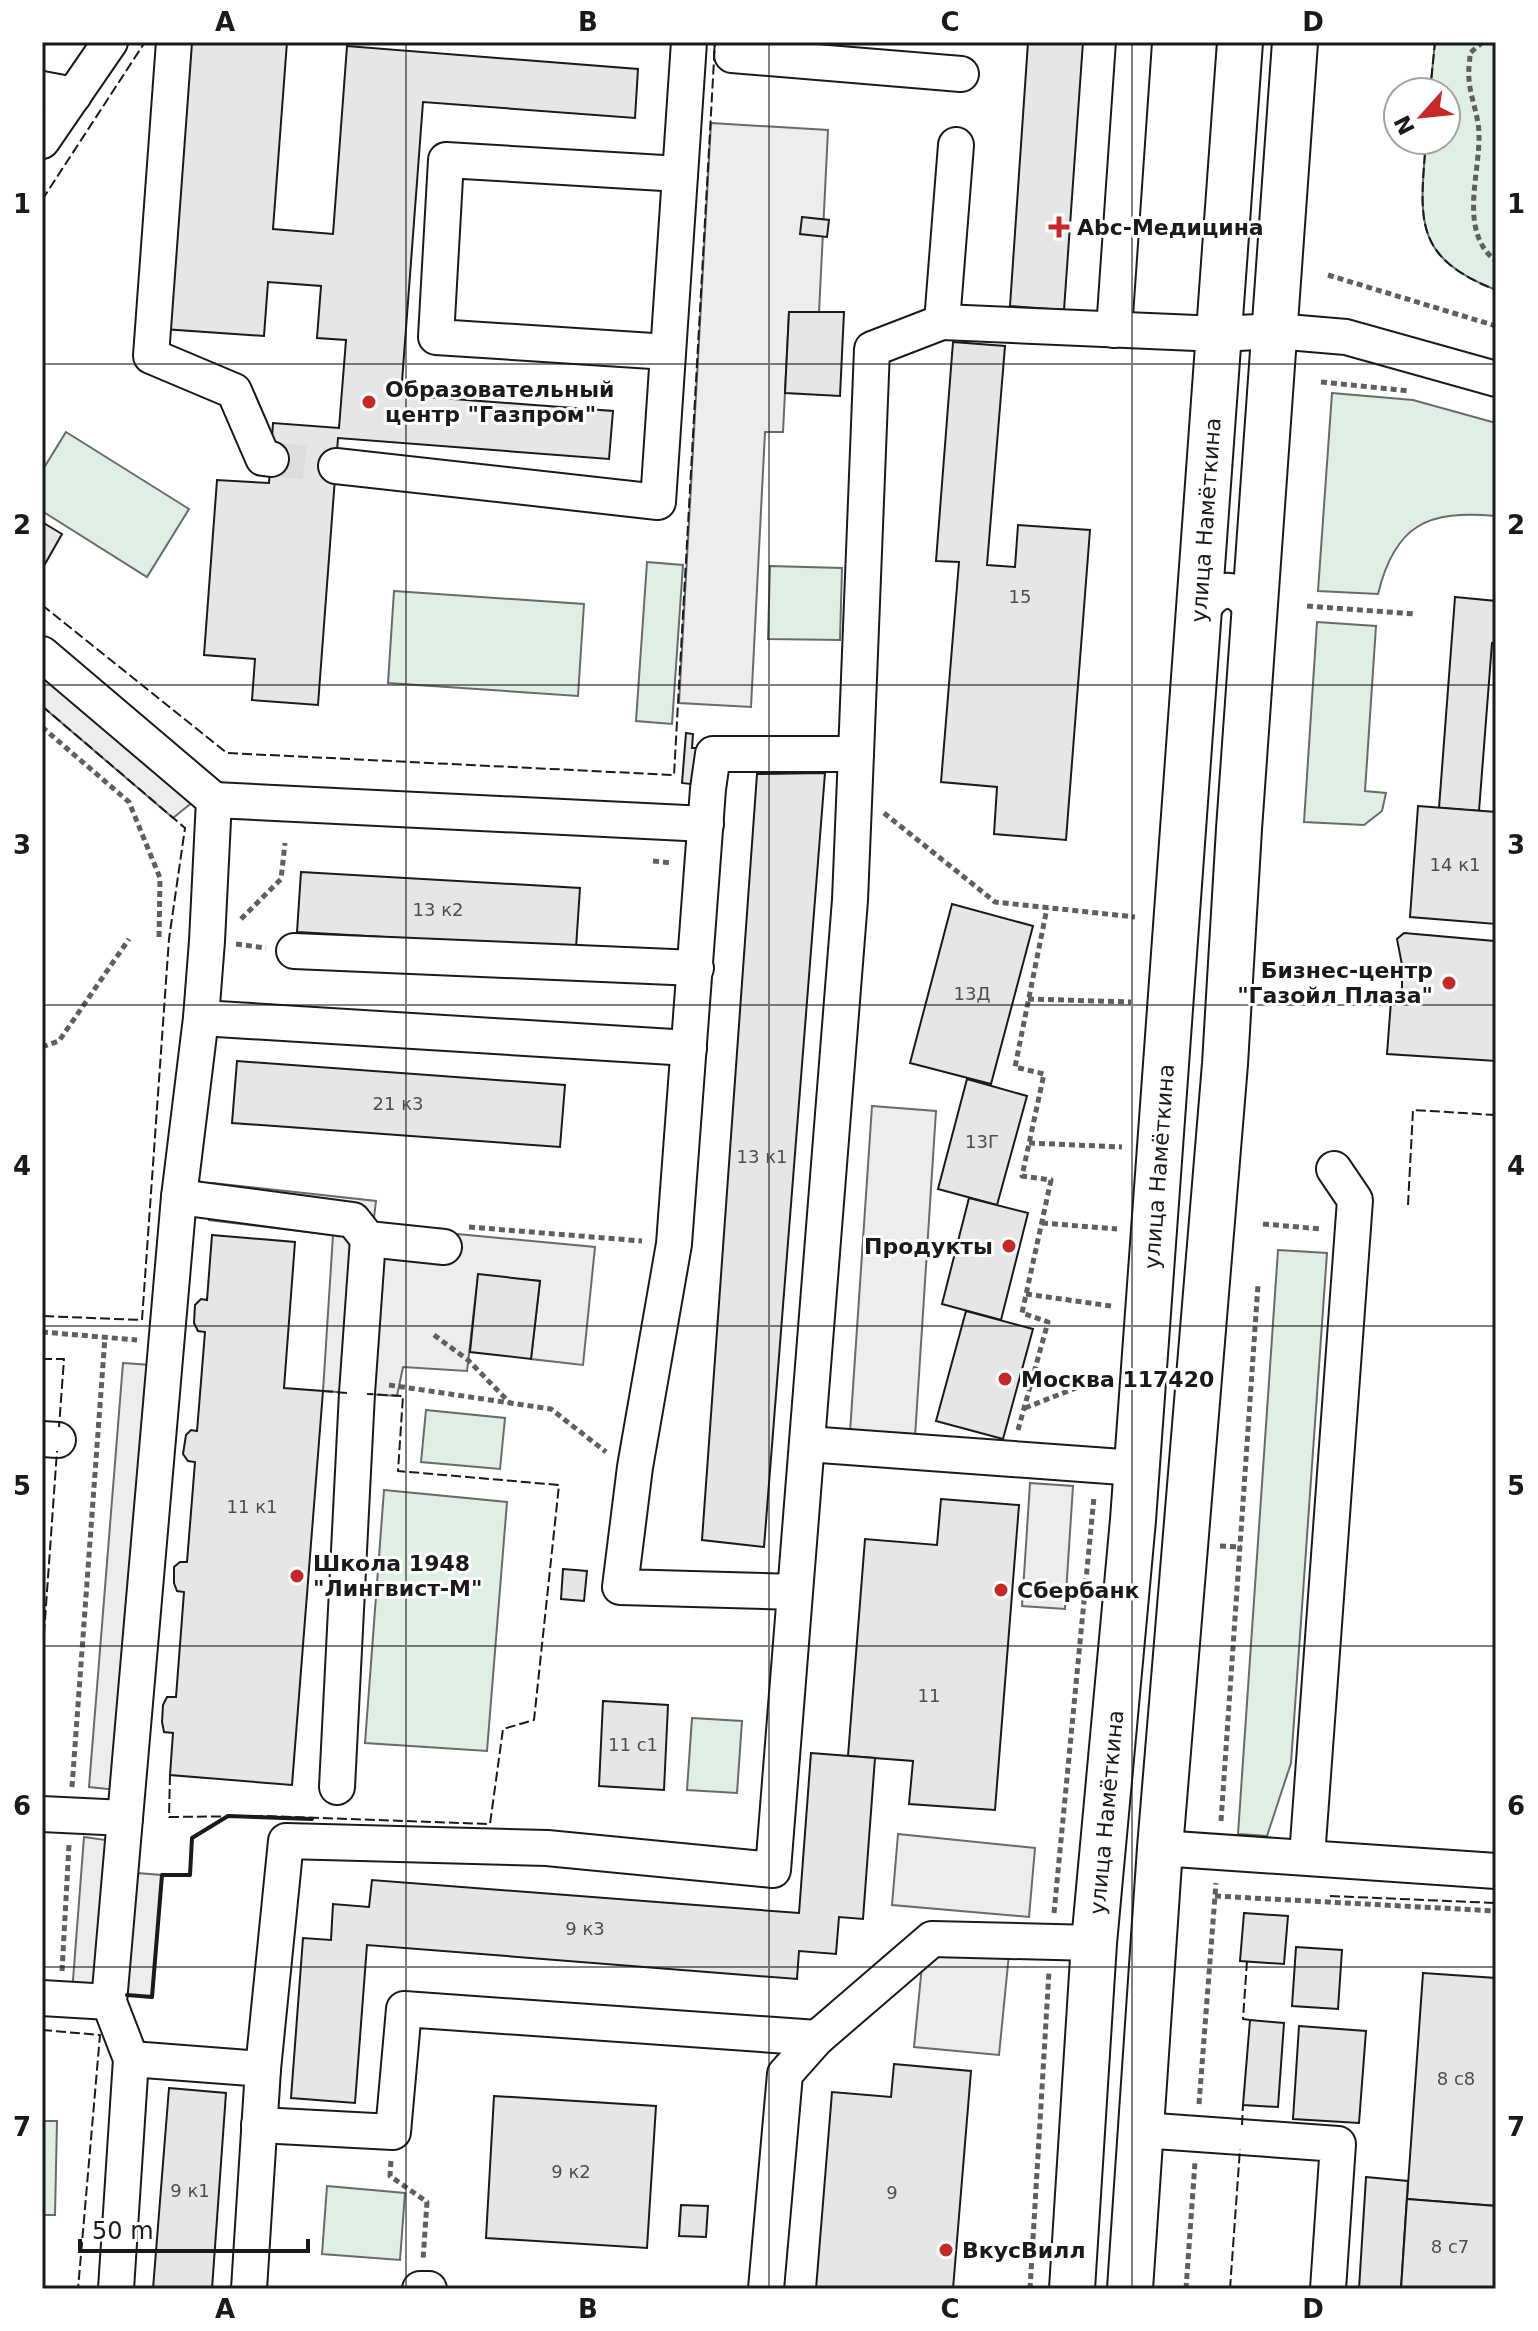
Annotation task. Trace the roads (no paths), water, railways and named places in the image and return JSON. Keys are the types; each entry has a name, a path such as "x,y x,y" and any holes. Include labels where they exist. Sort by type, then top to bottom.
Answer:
{"main road":[{"name":"улица Намёткина","path":"1072,2289 1094,1943 1136,1468 1240,42"},
{"path":"1130,2289 1160,1848 1225,1064 1295,42"}],"street":[{"path":"42,141 58,92 110,42"},
{"path":"174,42 151,356 234,391 263,458 271,459"},
{"path":"336,466 658,502 689,42"},
{"path":"733,42 732,55 961,74"},
{"path":"1114,330 1134,42"},
{"path":"942,322 956,145"},
{"path":"668,352 436,337 446,160 680,174"},
{"path":"249,2289 263,2069 286,1841 547,1848 773,1870 850,900 872,349 942,322 1219,334 1275,331 1346,337 1496,379"},
{"path":"1200,615 1212,596 1230,590 1241,595 1255,616"},
{"path":"42,654 214,800 706,824"},
{"path":"795,1592 620,1587 635,1467 674,1244 713,754 856,754"},
{"path":"116,2289 131,2059 109,2002 179,1197 213,942 214,800"},
{"path":"294,951 696,968"},
{"path":"201,1018 689,1048"},
{"path":"1307,1857 1355,1200 1334,1169"},
{"path":"179,1197 353,1220 368,1239 337,1787"},
{"path":"368,1239 453,1237"},
{"path":"807,1444 1136,1468"},
{"path":"56,1814 125,1818"},
{"path":"1160,1848 1496,1871"},
{"path":"766,2289 785,2074 817,2038 932,1939 1094,1943"},
{"path":"51,1998 109,2002"},
{"path":"259,2125 393,2132 404,2009 817,2038"},
{"path":"131,2059 263,2069"},
{"path":"1141,2130 1338,2144 1328,2289"},
{"path":"420,2289 429,2289"}],"tunnel":[{"path":"271,459 336,466"}],"place":[{"name":"Abc-Медицина","path":"1059,227"},
{"name":"Образовательный центр \"Газпром\"","path":"369,402"},
{"name":"Бизнес-центр \"Газойл Плаза\"","path":"1449,983"},
{"name":"Продукты","path":"1009,1246"},
{"name":"Москва 117420","path":"1005,1379"},
{"name":"Школа 1948 \"Лингвист-М\"","path":"297,1576"},
{"name":"Сбербанк","path":"1001,1590"},
{"name":"ВкусВилл","path":"946,2250"}]}
